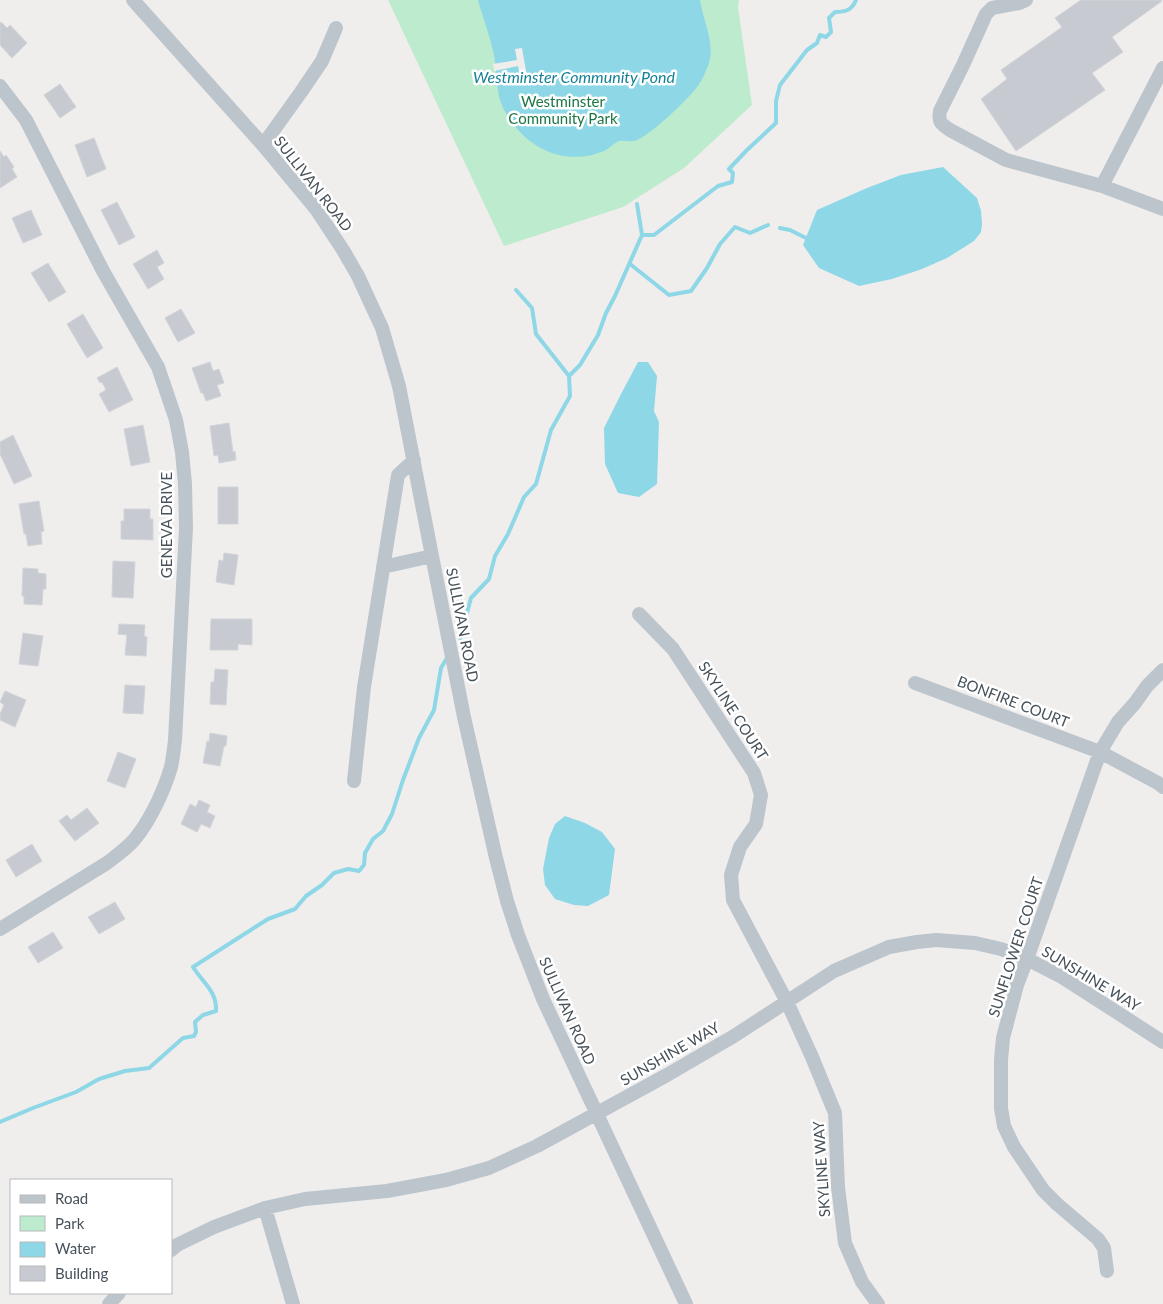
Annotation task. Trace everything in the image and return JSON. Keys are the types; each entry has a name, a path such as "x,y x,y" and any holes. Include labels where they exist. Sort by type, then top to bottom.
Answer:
{"street":[{"name":"SULLIVAN ROAD","path":"133,0 299,188 348,258 382,328 400,386 432,556 481,793 507,901 543,999 686,1304"},
{"path":"1026,0 992,8 986,14 964,65 940,110 939,118 942,124 1006,160 1102,186 1163,209"},
{"path":"263,145 322,61 336,28"},
{"path":"1102,186 1163,68"},
{"name":"GENEVA DRIVE","path":"0,86 26,120 99,263 158,368 176,420 182,452 186,528 175,740 166,783 157,802 133,840 119,853 107,863 0,929"},
{"path":"354,780 364,687 398,475 414,460"},
{"path":"383,567 432,556"},
{"name":"SKYLINE COURT","path":"639,614 673,649 754,773 761,795 756,824 740,848 731,875 733,900 787,1002"},
{"name":"SUNFLOWER COURT","path":"1107,1271 1104,1248 1098,1239 1043,1190 1014,1147 1004,1126 1001,1108 1003,1038 1017,985 1100,752 1118,722 1147,686 1163,670"},
{"name":"BONFIRE COURT","path":"915,683 1100,752 1163,787"},
{"name":"SUNSHINE WAY","path":"172,1249 214,1227 265,1208 305,1200 387,1191 446,1180 489,1168 537,1146 684,1065 834,971 889,947 908,943 936,940 975,944 1001,949 1027,959 1062,977 1163,1042"},
{"name":"SKYLINE WAY","path":"787,1002 835,1113 838,1186 844,1243 862,1282 878,1304"},
{"path":"265,1208 293,1304"},
{"path":"109,1304 119,1294"}],"green space":[{"name":"Westminster Community Park","path":"388,0 739,0 738,7 752,105 684,168 623,207 504,246"}],"water":[{"name":"Westminster Community Pond","path":"478,0 700,0 710,40 709,63 701,82 693,92 640,139 619,141 606,150 582,157 572,157 550,152 531,142 523,135 504,110 500,100 492,48"},
{"path":"943,167 977,198 982,224 981,232 974,241 947,258 892,279 859,286 819,268 803,245 817,210 901,175"},
{"path":"638,362 648,362 657,376 654,411 659,422 657,484 639,497 618,493 605,464 604,428"},
{"path":"565,816 585,823 602,832 615,849 609,895 588,906 574,905 555,899 545,885 543,869 549,838 555,824"}],"pier":[{"path":"522,48 527,76 520,77 518,66 494,71 493,64 517,60 515,49"}],"building":[{"path":"1081,0 1162,1 1112,37 1123,52 1092,73 1105,90 1016,151 981,99 1007,79 1001,70 1062,27 1055,18"},
{"path":"1,22 7,28 10,25 27,43 12,58 0,45"},
{"path":"60,84 76,107 60,118 44,95"},
{"path":"94,138 106,169 87,177 75,145"},
{"path":"0,151 4,157 6,155 14,167 12,169 17,177 0,188"},
{"path":"117,202 135,237 119,245 101,210"},
{"path":"31,210 42,235 23,243 12,218"},
{"path":"157,250 164,263 157,267 164,279 148,289 133,264"},
{"path":"48,263 66,292 49,302 31,273"},
{"path":"181,309 195,333 178,342 165,318"},
{"path":"83,314 103,348 87,358 67,324"},
{"path":"210,362 213,371 219,369 224,383 217,385 221,396 206,401 192,368"},
{"path":"117,367 133,400 109,412 99,394 106,390 102,382 100,383 97,378"},
{"path":"229,423 236,460 219,463 218,455 214,456 210,426"},
{"path":"143,425 150,462 131,466 124,429"},
{"path":"13,435 32,476 14,484 0,454 0,442"},
{"path":"218,487 238,487 238,524 218,524"},
{"path":"39,501 44,531 41,532 42,544 28,546 19,504"},
{"path":"124,509 150,509 150,519 153,519 153,540 121,539 121,521 124,521"},
{"path":"224,553 238,555 234,585 216,582 219,560 223,561"},
{"path":"113,561 135,562 133,598 112,597"},
{"path":"23,568 38,569 38,573 46,574 46,589 43,589 42,605 24,604 24,596 22,596"},
{"path":"211,619 252,619 252,645 238,644 238,650 210,650"},
{"path":"119,624 145,625 144,636 147,637 146,656 125,655 127,635 118,634"},
{"path":"23,633 43,636 38,666 19,664"},
{"path":"215,669 228,670 226,705 210,704 211,682 214,682"},
{"path":"125,685 145,686 143,714 123,713"},
{"path":"5,691 26,700 15,727 0,720 0,714 4,705 0,702"},
{"path":"210,733 227,736 220,766 203,763"},
{"path":"118,752 136,759 125,788 107,781"},
{"path":"199,800 210,805 207,812 215,816 210,828 201,824 197,832 181,824 190,804 196,807"},
{"path":"87,808 99,823 75,841 59,821 67,815 71,820"},
{"path":"32,844 42,861 16,877 6,860"},
{"path":"115,902 125,919 99,934 88,917"},
{"path":"53,932 63,948 38,963 28,947"}],"waterway":[{"path":"642,235 654,235 718,186 732,182 733,173 729,169 776,123 776,101 780,85 807,50 817,43 820,35 826,37 831,32 829,18 835,12 845,11 850,8 856,0"},
{"path":"569,376 580,365 598,335 606,313 642,235 637,204"},
{"path":"630,264 669,295 691,291 707,268 720,244 735,227 750,233 768,225"},
{"path":"780,228 790,230 806,238"},
{"path":"460,638 471,598 489,579 495,556 508,534 524,497 536,484 551,430 570,396 569,376 536,334 532,308 516,290"},
{"path":"0,1122 76,1092 99,1079 125,1071 149,1068 183,1038 194,1036 196,1032 195,1022 203,1015 216,1011 216,1004 212,993 193,967 268,919 295,909 306,896 322,885 334,873 348,869 359,871 364,865 365,853 373,839 383,831 392,814 419,738 434,710 441,668 447,658"}]}
